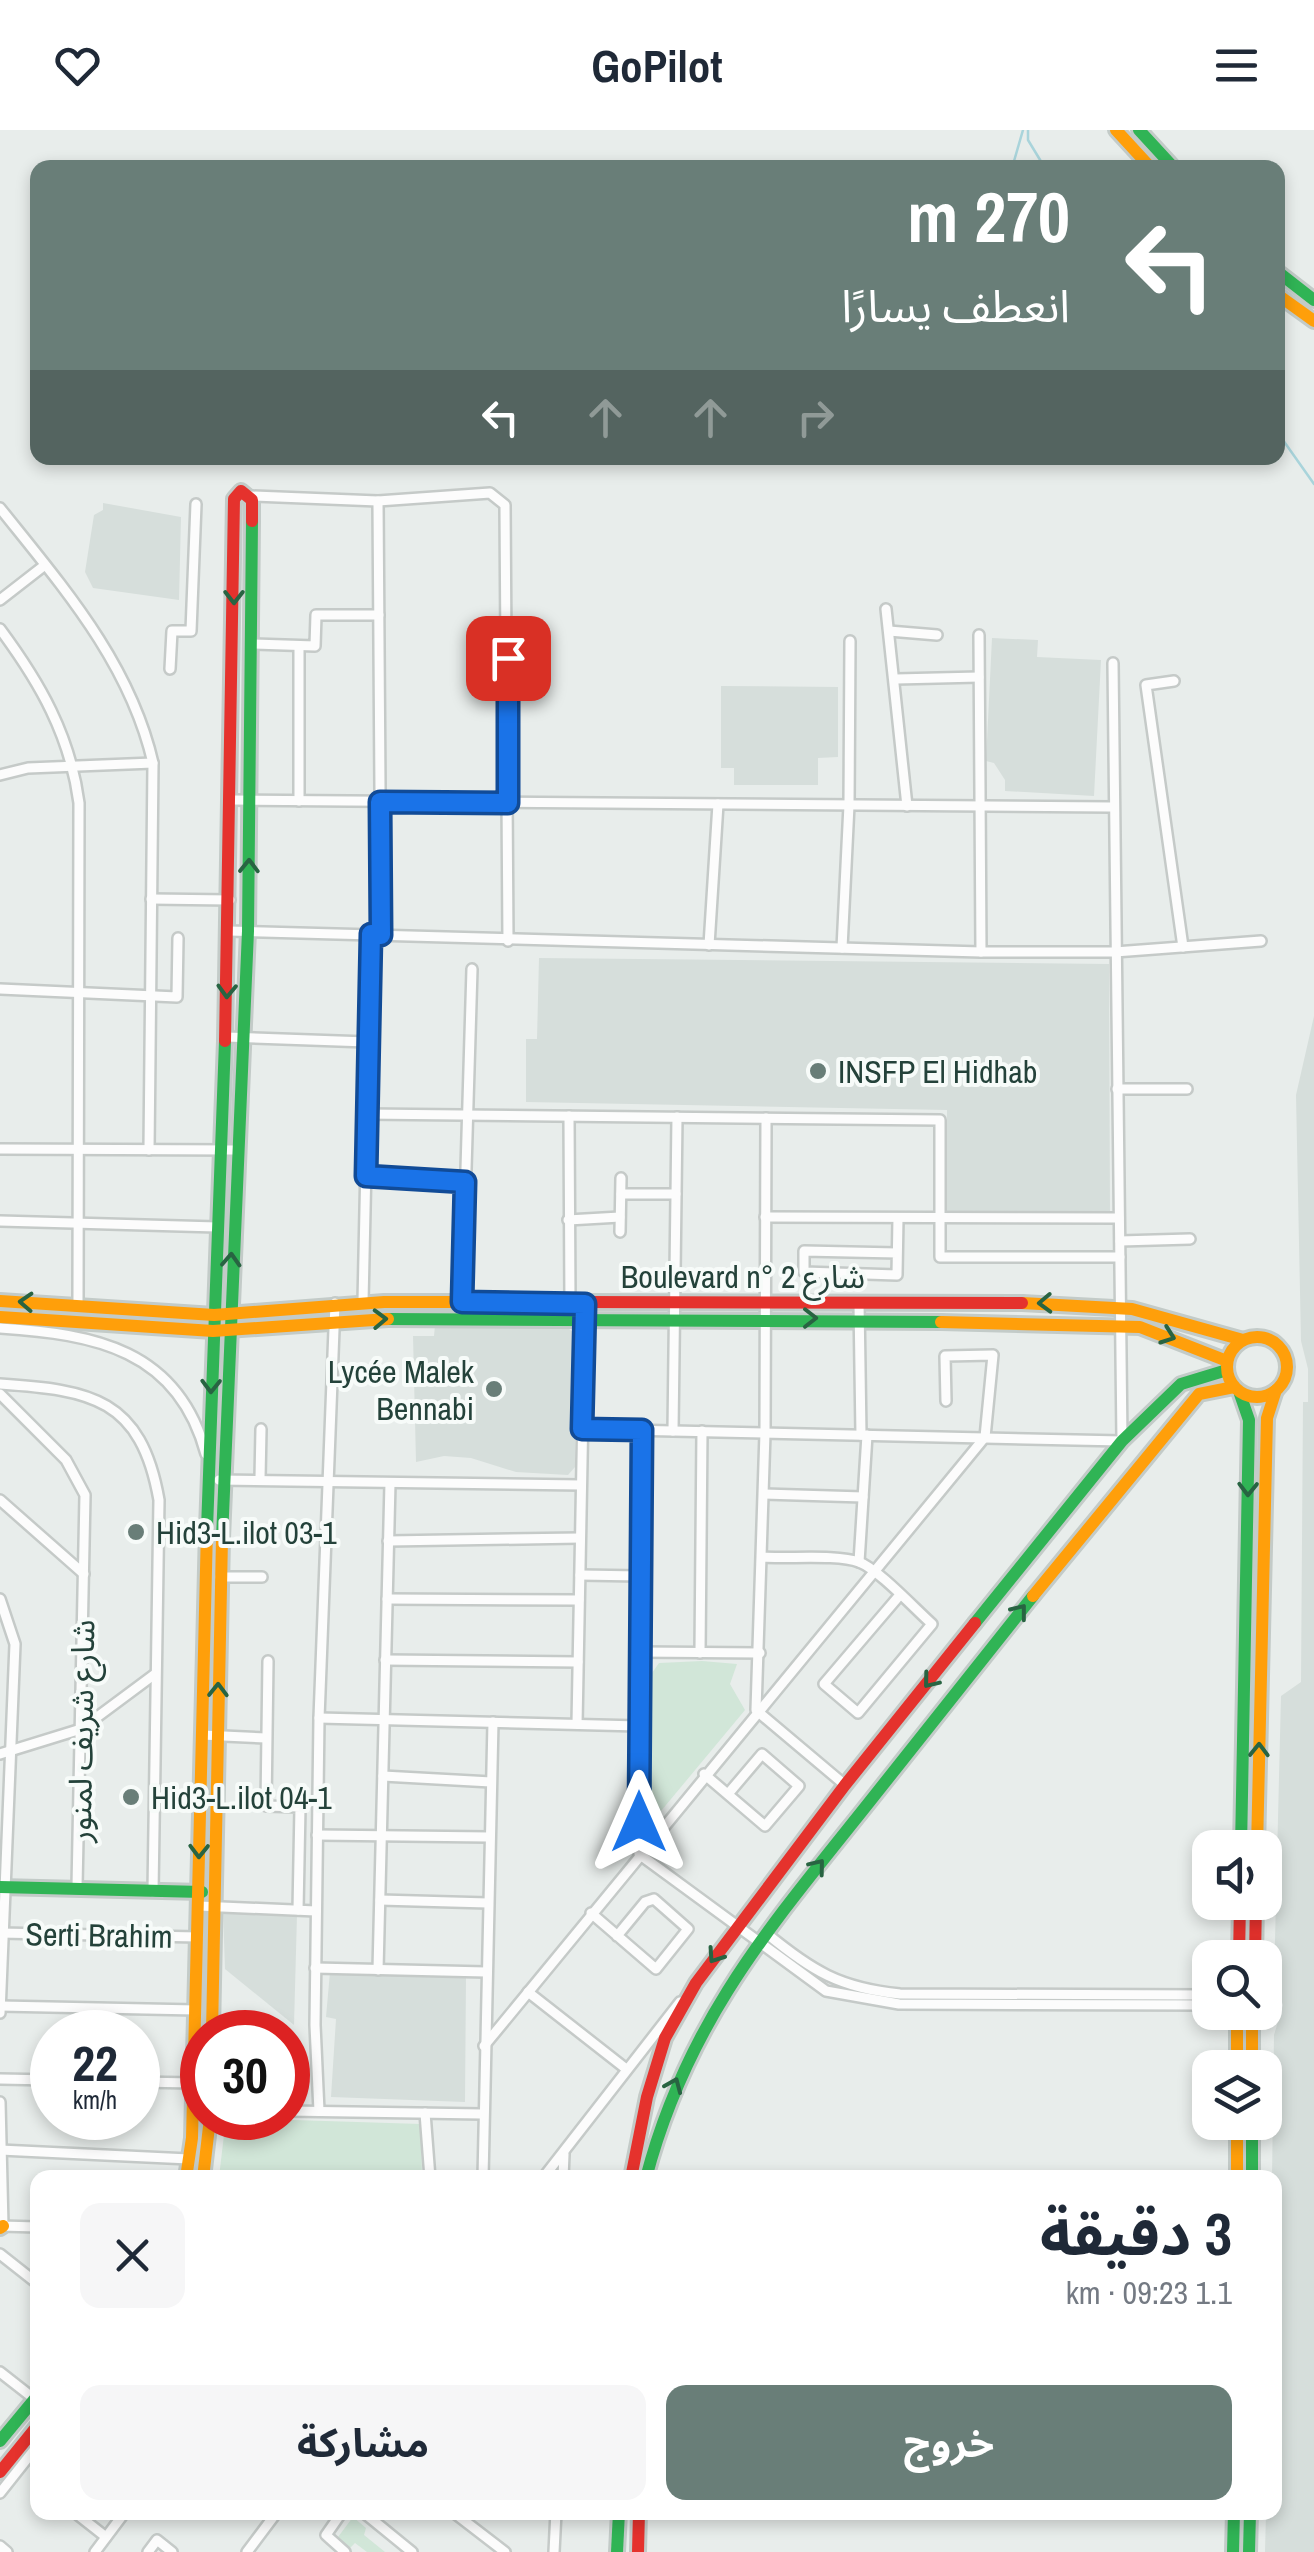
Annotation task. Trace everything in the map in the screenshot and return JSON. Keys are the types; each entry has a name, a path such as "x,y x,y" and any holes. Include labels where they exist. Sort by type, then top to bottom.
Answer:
{"main road":[{"path":"1116,130 1143,160"},
{"path":"1139,130 1167,160"},
{"path":"1285,277 1314,300"},
{"path":"1285,299 1314,321"},
{"path":"196,2010 202,1735 214,1475 228,1330 221,1315 217,1227 230,931 234,499 241,491 251,496 251,800 237,1150 221,1315 213,1331 212,1348 214,1475 220,1577 212,2010"},
{"path":"234,664 251,663"},
{"name":"Boulevard n° شارع 2","path":"0,1301 221,1315 363,1302 585,1304 674,1311"},
{"name":"Boulevard n° شارع 2","path":"0,1316 213,1331 332,1322 584,1320 674,1311 860,1303 1070,1302 1121,1307 1243,1340"},
{"name":"Boulevard n° شارع 2","path":"767,1310 860,1318 1121,1324 1167,1335 1227,1366"},
{"path":"193,1330 212,1348"},
{"path":"633,2170 647,2097 665,2038 734,1928 1122,1441 1181,1384 1227,1366 1243,1340 1263,1338 1280,1348 1287,1367 1267,1418 1257,1830"},
{"path":"1227,1366 1249,1420 1241,1830"},
{"path":"648,2170 663,2112 686,2059 762,1938 1156,1444 1199,1394 1237,1390 1260,1397 1276,1390"},
{"path":"2,1887 153,1892 198,1899 214,1892"},
{"path":"187,2170 190,2140"},
{"path":"204,2170 207,2140"},
{"path":"1237,2140 1237,2170"},
{"path":"1252,2140 1252,2170"},
{"path":"0,2441 30,2406"},
{"path":"0,2472 30,2435"},
{"path":"618,2552 619,2520"},
{"path":"638,2552 639,2520"},
{"path":"1233,2552 1234,2520"},
{"path":"1249,2552 1250,2520"}],"street":[{"path":"251,496 378,501 490,493 505,505 508,941"},
{"path":"363,1302 365,1114 380,802 378,501"},
{"path":"170,669 172,630 192,631 196,504"},
{"path":"0,508 123,677 143,719 153,763 148,1150"},
{"path":"0,600 45,565"},
{"path":"886,609 907,806"},
{"path":"251,644 315,646 316,615 379,615"},
{"path":"0,629 48,701 74,766 79,803 78,1305"},
{"path":"889,631 937,635"},
{"path":"979,635 981,952"},
{"path":"842,948 850,805 850,641"},
{"path":"299,646 299,801"},
{"path":"582,1429 1122,1441 1111,808 1113,663"},
{"path":"896,679 979,677"},
{"path":"1174,681 1146,685 1182,947"},
{"path":"0,775 28,768 153,763"},
{"path":"232,800 1111,808"},
{"path":"709,945 718,804"},
{"path":"151,898 230,900"},
{"path":"230,931 981,952 1115,952 1262,941"},
{"path":"0,989 177,998 178,938"},
{"path":"462,1302 472,969"},
{"path":"226,1038 368,1042"},
{"path":"1117,1089 1187,1089"},
{"path":"365,1114 940,1120 940,1257 1120,1258"},
{"path":"568,1116 570,1305"},
{"path":"673,1431 676,1117"},
{"path":"756,1710 766,1433 766,1118"},
{"path":"0,1149 237,1150"},
{"path":"366,1176 465,1182"},
{"path":"620,1232 621,1178"},
{"path":"621,1194 676,1194"},
{"path":"568,1220 620,1217"},
{"path":"766,1217 1119,1218"},
{"path":"897,1253 804,1251 804,1272 897,1275 898,1218"},
{"path":"0,1221 80,1220 217,1227"},
{"path":"1120,1241 1190,1239"},
{"path":"859,1562 864,1498 860,1303"},
{"path":"319,2112 315,1968 319,1718 335,1304"},
{"path":"577,1724 585,1304"},
{"path":"0,1328 69,1332 96,1338 132,1355 168,1384 185,1405 202,1437 214,1475 390,1483 581,1485"},
{"path":"484,2046 756,1710 986,1438 993,1355 945,1356 946,1401"},
{"path":"0,1384 78,1390 116,1412 146,1448 159,1500 153,1892"},
{"name":"شارع شريف لمنور","path":"0,1394 79,1477 87,1519 77,1888"},
{"path":"260,1478 261,1429"},
{"path":"639,1854 642,1430"},
{"path":"700,1653 702,1432"},
{"path":"378,1970 390,1483"},
{"path":"764,1494 864,1498"},
{"name":"شارع شريف لمنور","path":"0,1500 84,1574"},
{"path":"388,1542 580,1538"},
{"path":"762,1557 859,1562 932,1624 858,1713 824,1684 899,1596"},
{"path":"580,1575 640,1576"},
{"path":"220,1577 262,1577"},
{"path":"387,1598 579,1600"},
{"path":"0,1599 15,1644 4,1754 0,2010 180,2010"},
{"path":"640,1652 760,1653"},
{"path":"385,1660 578,1662"},
{"path":"268,1661 266,1806 300,1807 298,1910"},
{"path":"4,1754 81,1728 155,1674"},
{"path":"756,1710 846,1785"},
{"path":"319,1718 640,1726"},
{"path":"483,2170 493,1722"},
{"path":"202,1735 266,1738"},
{"path":"704,1774 765,1826 799,1786 762,1754 728,1794"},
{"path":"383,1776 491,1782"},
{"path":"317,1835 489,1837"},
{"path":"639,1854 734,1928 762,1938 830,1979 860,1990 900,1994 1192,1995"},
{"path":"198,1899 214,1908 316,1911"},
{"path":"591,1913 617,1936 656,1969 688,1928 654,1899 645,1902 617,1936"},
{"path":"380,1900 488,1903"},
{"name":"Serti Brahim","path":"1,1933 198,1937"},
{"path":"762,1938 826,1991 856,2000 899,2004 1192,2005"},
{"path":"315,1968 486,1972"},
{"path":"549,2170 625,2068 696,1983"},
{"path":"528,1992 625,2068"},
{"path":"0,2079 30,2080"},
{"path":"0,2102 1,2226 30,2227"},
{"path":"310,2112 482,2114"},
{"path":"425,2113 429,2170"},
{"path":"1,2150 189,2159"},
{"path":"563,2170 564,2151"},
{"path":"0,2254 30,2278"},
{"path":"0,2372 30,2394"},
{"path":"0,2492 30,2455"},
{"path":"84,2520 106,2538"},
{"path":"95,2552 119,2520"},
{"path":"247,2552 271,2520"},
{"path":"336,2520 326,2535 345,2552"},
{"path":"373,2520 412,2552"},
{"path":"463,2520 505,2552"},
{"path":"554,2552 556,2520"},
{"path":"148,2552 157,2540 172,2552"},
{"path":"0,2546 7,2552"}],"shaded area":[{"path":"103,503 181,517 179,600 93,588 85,572 94,515 103,510"},
{"path":"992,638 1038,640 1037,657 1101,660 1094,796 1005,791 1005,780 994,763 986,761"},
{"path":"721,686 838,687 838,757 818,758 818,785 734,785 734,768 721,768"},
{"name":"INSFP El Hidhab","path":"539,958 1109,964 1110,1214 947,1213 947,1110 526,1102 526,1039 537,1039"},
{"path":"1314,1016 1314,2552 1265,2552 1266,2520 1282,2520 1282,2170 1272,2170 1273,2140 1282,2140 1282,2050 1274,2050 1276,2030 1282,2030 1283,2005 1282,1940 1275,1940 1275,1920 1282,1920 1282,1830 1278,1830 1281,1696 1301,1682 1303,1402 1308,1402 1308,1369 1301,1341 1296,1095"},
{"name":"Lycée Malek Bennabi","path":"435,1325 568,1328 575,1334 575,1467 568,1475 516,1472 471,1458 444,1456 416,1462 413,1336 434,1336"},
{"path":"223,1912 297,1915 294,2010 276,2010 225,1969"},
{"path":"330,1972 466,1977 465,2102 331,2097 336,2019 326,2017"}],"green space":[{"path":"659,1663 737,1664 730,1684 745,1710 656,1817 647,1815 652,1673"},
{"path":"310,2121 421,2124 422,2170 220,2170 223,2140 310,2140"},
{"path":"351,2520 357,2520 366,2528 364,2535 385,2552 367,2552 355,2543 350,2548 338,2537"}],"waterway":[{"path":"1014,160 1023,130"},
{"path":"1028,130 1028,140 1040,160"},
{"path":"1285,443 1314,484"}],"traffic: fast":[{"path":"1139,130 1167,160"},
{"path":"1285,277 1314,300"},
{"path":"222,1538 248,931 252,521"},
{"path":"207,1529 225,1041"},
{"path":"388,1319 941,1322"},
{"path":"975,1623 1122,1441 1181,1384 1227,1370"},
{"path":"1240,1394 1249,1420 1241,1830"},
{"path":"648,2170 683,2073 734,1982 794,1897 1033,1596"},
{"path":"0,1887 202,1892"},
{"path":"1252,2140 1252,2170"},
{"path":"0,2441 30,2405"},
{"path":"617,2552 619,2520"},
{"path":"1233,2552 1234,2520"},
{"path":"1249,2552 1250,2520"}],"traffic: slow":[{"path":"1116,130 1144,160"},
{"path":"1285,300 1314,321"},
{"path":"0,1301 214,1315 384,1302 579,1302"},
{"path":"1022,1303 1132,1309 1243,1340"},
{"path":"0,1317 213,1331 388,1319"},
{"path":"941,1322 1140,1327 1227,1361"},
{"path":"1257,1337 1278,1346 1287,1367 1278,1388 1257,1397 1236,1388 1227,1367 1236,1346 1257,1337"},
{"path":"1033,1596 1199,1394 1234,1387"},
{"path":"1257,1830 1267,1418 1276,1390"},
{"path":"187,2170 192,2138 207,1529"},
{"path":"212,2010 222,1538"},
{"path":"1237,2030 1237,2050"},
{"path":"1252,2030 1252,2050"},
{"path":"204,2170 207,2140"},
{"path":"1237,2140 1237,2170"}],"traffic: jam":[{"path":"225,1041 234,499 241,491 252,500 252,521"},
{"path":"579,1302 1022,1303"},
{"path":"633,2170 647,2097 665,2038 696,1983 845,1785 975,1623"},
{"path":"1239,1940 1240,1920"},
{"path":"1255,1940 1256,1920"},
{"path":"0,2472 30,2435"},
{"path":"638,2552 639,2520"}],"place":[{"name":"INSFP El Hidhab","path":"818,1071"},
{"name":"Lycée Malek Bennabi","path":"494,1389"},
{"name":"Hid3-L.ilot 03-1","path":"136,1532"},
{"name":"Hid3-L.ilot 04-1","path":"131,1797"}],"route":[{"path":"508,658 508,803 380,802 381,935 371,934 366,1176 465,1182 462,1302 585,1304 582,1429 642,1430 639,1822"}]}
